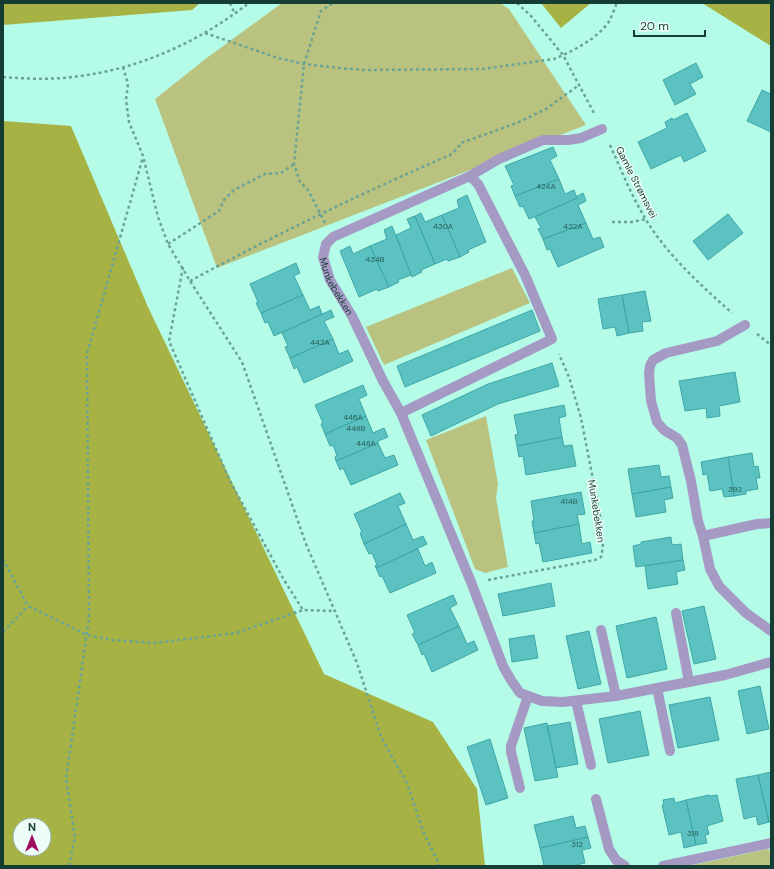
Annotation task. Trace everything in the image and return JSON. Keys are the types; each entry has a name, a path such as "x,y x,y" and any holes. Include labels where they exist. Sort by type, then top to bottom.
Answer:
{"lane":[{"path":"333,237 470,176 499,159 543,140 568,140 581,138 602,129"},
{"path":"401,413 552,339 525,275 478,184 470,176"},
{"name":"Munkebekken","path":"333,237 326,244 323,257 330,280 352,316 383,381 401,413 471,582 503,666 520,693 542,701 576,701 616,696 725,675 771,662"},
{"path":"745,325 716,341 666,353 653,360 649,373 651,401 657,422 664,430 677,438 682,444 691,481 698,521 703,536 710,569 719,586 746,613 771,631"},
{"path":"703,536 757,524 771,523"},
{"path":"676,613 689,682"},
{"path":"601,630 616,696"},
{"path":"657,688 670,751"},
{"path":"520,788 511,752 511,746 528,696"},
{"path":"576,701 592,765"},
{"path":"596,799 609,849 616,860 625,866"},
{"path":"663,866 771,843"}],"path":[{"path":"230,3 235,14"},
{"path":"3,77 30,79 66,78 95,74 123,67 173,50 205,33 235,14 249,3"},
{"path":"333,3 321,11 304,64 294,164 300,182 308,190 333,237"},
{"name":"Gamle Strømsvei","path":"517,3 535,21 563,55 602,129 638,204 654,231 678,261 704,288 771,346"},
{"path":"205,33 278,58 304,64 364,70 482,69 554,59 563,55 592,38 603,28 608,22 617,3"},
{"path":"123,67 128,84 126,100 129,122 143,156 158,217 168,244 242,362 306,544 357,663 381,737 407,783 423,831 439,866"},
{"path":"190,281 321,215 450,155 457,149 460,143 522,120 546,108 579,85"},
{"path":"69,866 75,838 66,778 89,618 87,354 143,156"},
{"path":"168,244 219,211 224,200 234,190 265,174 281,173 294,164"},
{"path":"612,222 632,222 646,218"},
{"path":"183,267 169,341 230,481 284,580 303,610"},
{"name":"Munkebekken","path":"471,582 490,580 595,560 600,557 602,553 603,537 600,515 581,418 569,377 552,339"},
{"path":"3,559 28,606 87,635 112,640 154,643 236,633 303,610 334,611"},
{"path":"3,632 28,606"}],"green space":[{"path":"3,3 200,3 192,10 3,25"},
{"path":"282,3 500,3 509,9 586,125 217,268 155,99 208,57"},
{"path":"541,3 591,3 561,28"},
{"path":"702,3 771,3 771,46"},
{"path":"3,121 71,126 148,307 324,674 433,722 477,789 485,866 3,866"},
{"path":"512,268 530,303 384,365 366,327"},
{"path":"486,416 498,484 496,498 508,567 485,573 475,569 426,440"},
{"path":"767,849 771,851 771,866 689,866"}],"building":[{"path":"696,63 703,77 690,84 696,94 675,105 663,80"},
{"path":"762,90 771,94 771,132 747,121"},
{"path":"687,113 706,151 684,162 681,155 651,169 638,142 667,128 665,122"},
{"path":"553,147 557,156 550,160 559,179 515,196 511,186 514,185 505,166"},
{"path":"559,179 565,194 574,190 577,198 529,219 523,206 520,207 515,196"},
{"path":"583,193 586,201 578,205 586,223 543,239 538,229 541,228 535,217 577,198 576,197"},
{"path":"467,195 486,242 468,250 469,252 460,257 442,215 459,208 457,200"},
{"path":"421,213 425,222 442,215 460,257 448,261 447,259 435,264 415,216"},
{"path":"728,214 743,233 708,260 693,241"},
{"path":"415,216 435,264 421,270 422,272 412,277 396,235 411,228 407,219"},
{"path":"586,223 593,239 600,237 604,247 558,267 550,249 547,250 543,239"},
{"path":"392,226 411,275 398,280 399,282 389,287 370,246 387,239 384,230"},
{"path":"350,246 353,254 370,246 389,287 378,291 377,289 359,297 340,251"},
{"path":"296,263 300,273 294,276 303,295 261,313 250,284"},
{"path":"645,291 651,321 642,322 643,331 629,333 622,295"},
{"path":"303,295 310,310 319,306 322,314 274,336 268,322 265,323 261,313"},
{"path":"622,295 629,333 617,336 615,327 603,329 598,299"},
{"path":"331,310 334,317 324,321 333,339 290,358 285,347 288,346 282,333"},
{"path":"532,310 540,331 405,387 397,366"},
{"path":"333,339 339,354 348,350 353,361 304,383 297,367 294,369 290,358"},
{"path":"552,363 559,386 498,404 431,436 422,415 488,384"},
{"path":"735,372 740,402 719,406 720,416 707,418 706,408 685,411 679,381"},
{"path":"363,385 367,395 359,399 366,416 325,434 321,424 323,423 315,405"},
{"path":"564,405 566,416 559,418 562,437 517,446 515,435 518,434 514,415"},
{"path":"366,416 373,433 384,428 388,437 378,441 378,443 336,461 335,457 337,456 333,445 330,446 325,434"},
{"path":"562,437 564,446 572,445 576,466 526,475 523,456 519,457 517,446"},
{"path":"378,443 385,458 394,455 398,465 351,485 343,468 340,470 336,461"},
{"path":"752,453 754,467 758,466 760,478 756,478 758,489 746,491 746,494 734,496 728,457"},
{"path":"728,457 734,496 724,497 722,489 710,491 707,474 703,475 701,462"},
{"path":"659,465 661,477 669,476 671,487 632,494 628,469"},
{"path":"671,487 673,498 664,500 666,512 636,517 632,494"},
{"path":"581,492 585,514 577,515 579,524 534,533 531,501"},
{"path":"400,493 405,503 398,506 406,524 364,544 360,533 362,532 354,514"},
{"path":"406,524 413,540 423,536 427,544 376,568 375,566 377,565 372,553 369,554 364,544"},
{"path":"579,524 582,544 590,542 592,553 543,562 539,543 536,544 534,533"},
{"path":"671,537 672,545 681,544 683,560 636,567 633,546 641,544 641,542"},
{"path":"418,549 425,566 432,562 436,573 390,593 382,576 380,577 376,568"},
{"path":"683,560 685,570 676,572 678,584 648,589 645,566"},
{"path":"551,583 555,606 503,616 498,594"},
{"path":"453,595 457,604 450,608 459,626 418,645 412,634 415,633 407,615"},
{"path":"704,606 716,659 694,664 682,611"},
{"path":"656,617 667,669 627,678 616,626"},
{"path":"459,626 467,644 474,641 478,650 432,672 418,645"},
{"path":"589,631 601,684 578,689 566,636"},
{"path":"534,635 538,658 512,662 509,639"},
{"path":"760,686 769,729 747,734 738,691"},
{"path":"710,697 719,740 678,748 669,705"},
{"path":"640,711 649,755 608,763 599,719"},
{"path":"570,722 578,764 556,768 547,726"},
{"path":"547,723 558,777 535,781 524,728"},
{"path":"490,739 508,798 486,805 467,747"},
{"path":"771,772 771,822 769,822 758,775"},
{"path":"758,775 769,822 758,825 756,816 744,819 736,779"},
{"path":"709,795 717,795 723,821 707,826 709,834 705,835 707,843 696,845 686,800"},
{"path":"674,798 675,803 686,800 696,845 684,848 681,832 669,835 662,805 664,805 663,800"},
{"path":"573,816 576,828 585,826 588,837 540,848 534,825"},
{"path":"588,837 591,848 582,850 585,863 576,865 577,866 544,866 540,848"}]}
